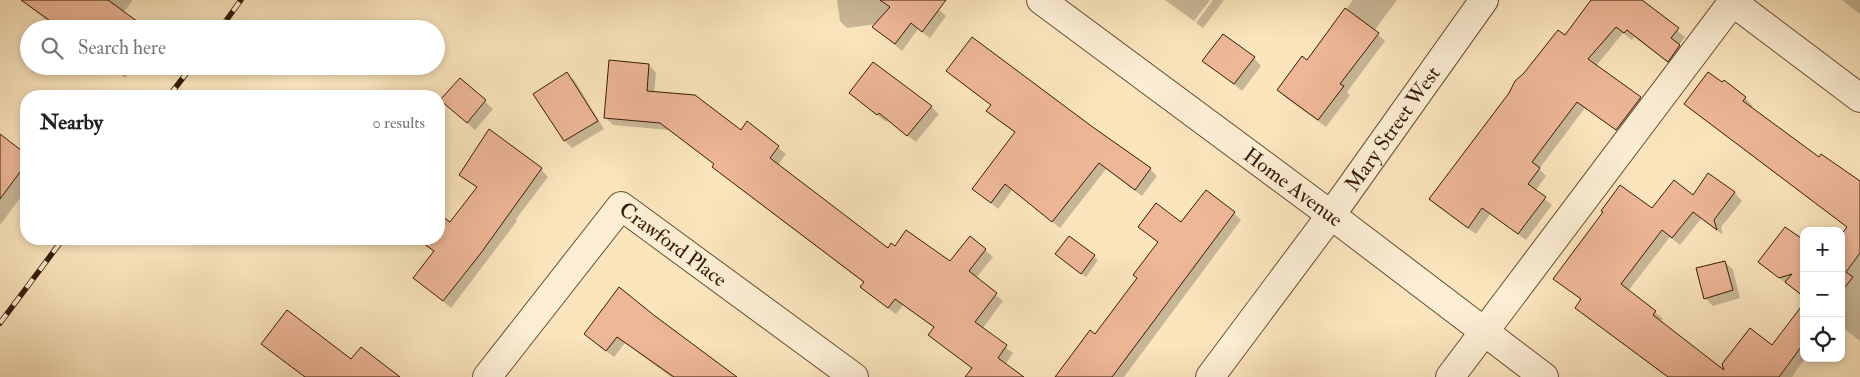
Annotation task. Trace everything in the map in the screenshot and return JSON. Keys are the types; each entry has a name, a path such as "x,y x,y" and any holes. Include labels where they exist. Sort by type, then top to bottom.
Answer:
{"street":[{"name":"Home Avenue","path":"1040,0 1331,215 1544,377"},
{"name":"Mary Street West","path":"1210,377 1331,215 1484,0"},
{"path":"1450,377 1732,1 1860,98"},
{"name":"Crawford Place","path":"487,377 621,206 854,377"}],"building":[{"path":"21,0 108,0 135,20 49,20"},
{"path":"880,0 946,0 922,32 911,23 895,44 872,27 890,7"},
{"path":"1591,0 1642,0 1679,28 1671,38 1680,45 1668,62 1627,30 1624,33 1616,27 1588,59 1641,97 1616,130 1577,102 1532,162 1540,168 1528,184 1546,197 1518,234 1482,208 1468,228 1429,199 1509,93 1515,81 1524,73 1558,30 1565,35"},
{"path":"1345,8 1379,33 1340,84 1344,86 1318,120 1277,90 1302,56 1307,60"},
{"path":"1223,34 1255,57 1234,84 1202,61"},
{"path":"972,37 1151,168 1135,190 1099,163 1052,222 1005,184 991,203 972,189 1015,132 986,111 991,105 946,71"},
{"path":"609,60 649,64 647,91 695,95 741,130 747,121 779,146 770,158 888,248 891,243 895,246 906,230 950,261 970,236 986,249 969,271 997,293 975,322 1007,345 998,358 1024,377 965,377 972,368 928,335 934,327 895,299 888,308 860,287 864,282 712,167 714,164 660,123 604,118"},
{"path":"873,62 932,106 907,136 879,113 877,115 849,93"},
{"path":"567,72 598,121 564,141 533,94"},
{"path":"1708,72 1722,82 1724,80 1746,97 1743,101 1819,157 1821,154 1860,181 1860,253 1846,272 1853,277 1845,287 1845,230 1847,227 1684,104"},
{"path":"460,78 486,100 467,123 445,104 445,94"},
{"path":"489,129 542,168 481,253 443,301 413,278 434,251 426,245 445,245 445,218 450,222 477,187 459,175"},
{"path":"0,134 20,149 20,172 0,199"},
{"path":"1708,173 1735,192 1714,220 1717,230 1693,212 1672,238 1662,230 1621,284 1656,311 1653,315 1724,370 1722,364 1750,328 1772,345 1800,308 1800,348 1779,377 1668,377 1575,308 1581,299 1553,279 1603,212 1601,211 1620,185 1652,208 1674,180 1693,195"},
{"path":"1206,190 1235,212 1112,377 1055,377 1090,330 1095,334 1137,278 1133,275 1158,242 1138,227 1156,203 1181,222"},
{"path":"1785,227 1800,237 1800,294 1785,282 1792,274 1779,278 1758,262"},
{"path":"1069,236 1095,255 1081,274 1055,254"},
{"path":"1725,261 1733,290 1704,299 1696,268"},
{"path":"619,287 737,377 674,377 617,337 606,351 584,334"},
{"path":"287,310 351,359 361,347 400,377 305,377 261,344"}],"railway":[{"path":"227,20 241,0"},
{"path":"174,90 185,75"},
{"path":"0,323 58,245"}]}
